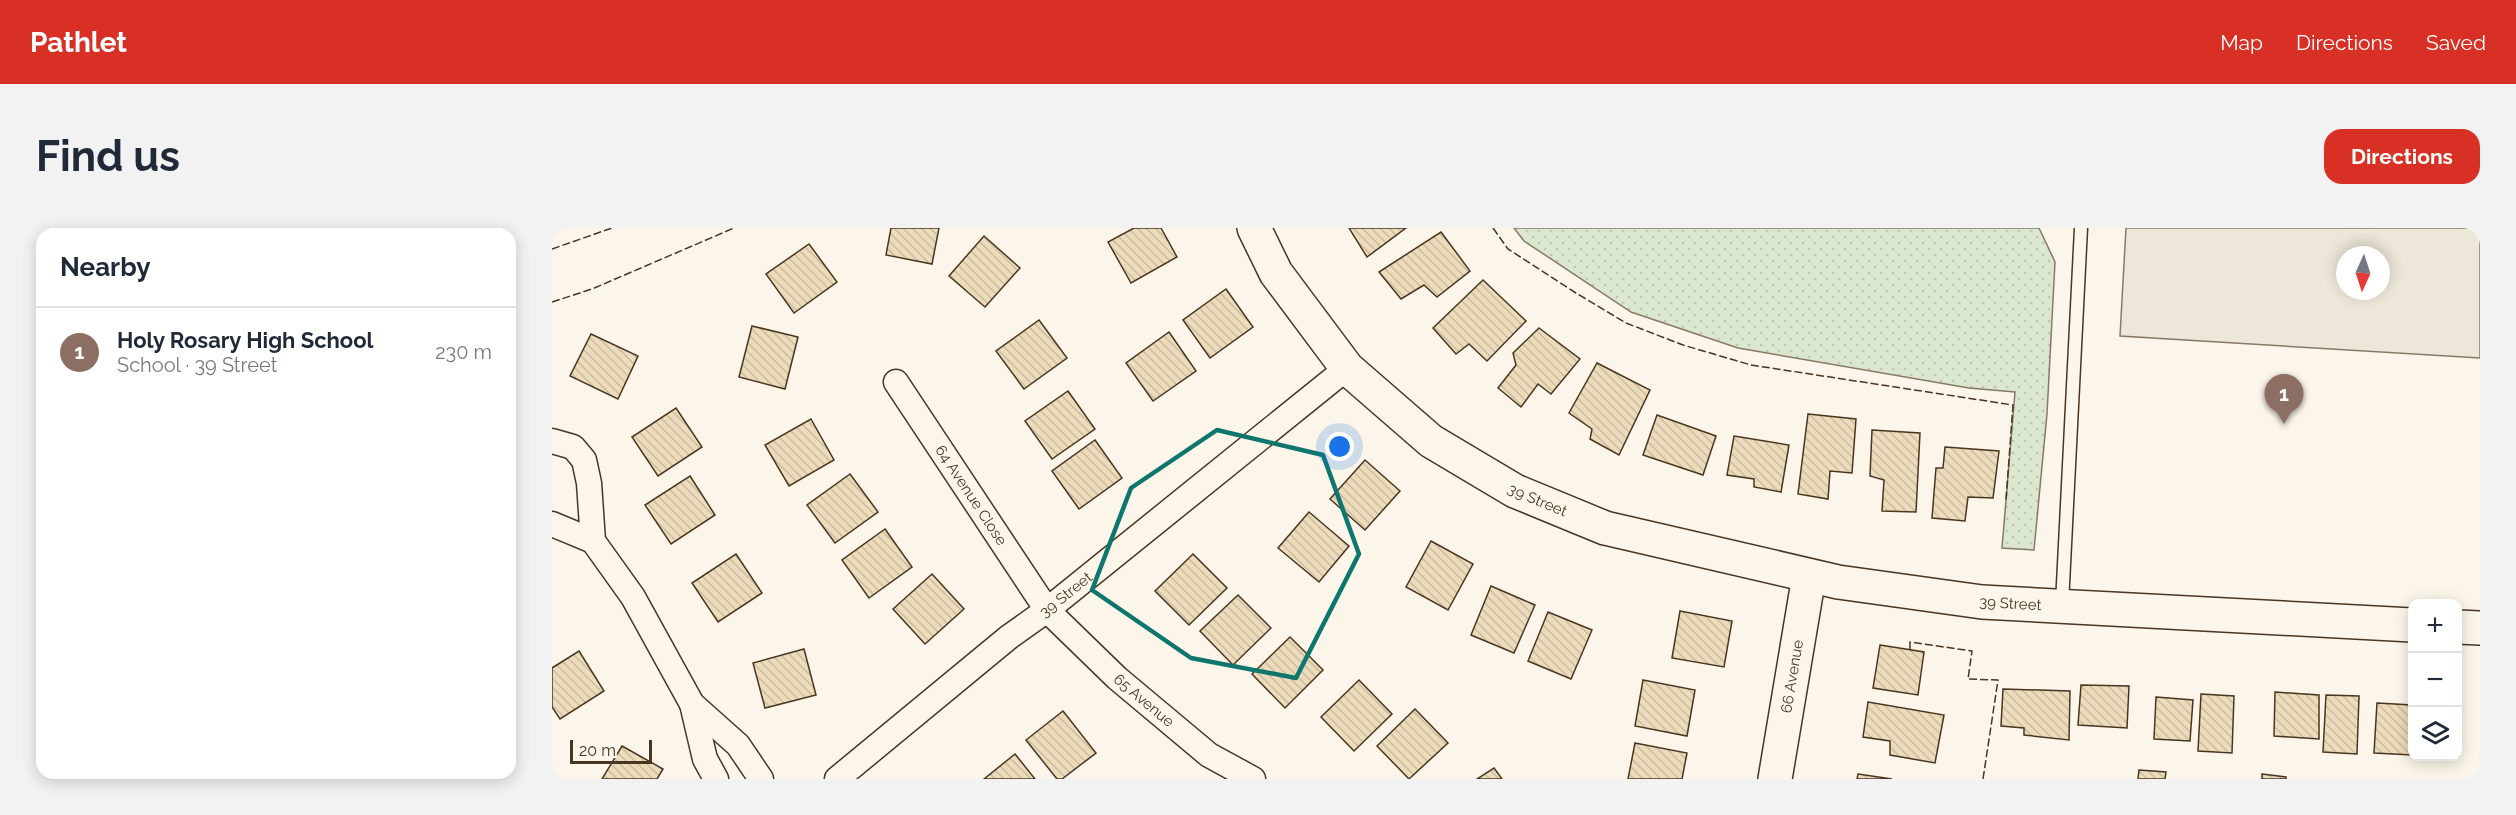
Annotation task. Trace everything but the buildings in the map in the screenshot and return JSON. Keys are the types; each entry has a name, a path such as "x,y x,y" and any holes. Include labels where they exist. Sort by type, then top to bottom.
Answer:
{"street":[{"path":"1254,228 1276,273 1347,368"},
{"name":"39 Street","path":"837,779 1000,645 1047,610 1347,368 1431,441 1515,491 1605,528 1809,576 1982,602 2408,625"},
{"name":"64 Avenue Close","path":"896,382 1047,610"},
{"path":"552,441 573,447 584,460 589,483 592,541"},
{"path":"552,524 592,541 633,597 692,704 705,759 716,779"},
{"name":"66 Avenue","path":"1775,779 1809,576"},
{"name":"65 Avenue","path":"1047,610 1118,678 1209,755 1253,779"},
{"path":"2462,627 2480,628"},
{"path":"692,704 738,745 761,779"}],"lane":[{"path":"2061,606 2081,228"}],"highlighted area":[{"path":"1217,430 1323,455 1359,554 1296,678 1191,658 1092,590 1131,488"}],"green space":[{"path":"1514,228 2039,228 2055,262 2047,414 2034,550 2002,548 2015,392 1969,388 1738,348 1631,312 1524,241"}],"shaded area":[{"path":"2126,228 2480,228 2480,358 2120,336"}],"fence":[{"path":"552,249 612,228"},
{"path":"552,302 592,289 734,228"},
{"path":"1493,228 1508,249 1576,293 1626,323 1683,345 1751,365 2013,405 2006,500"},
{"path":"1910,649 1910,642 1972,651 1968,679 1998,680 1983,779"}],"place":[{"name":"Holy Rosary High School","path":"2284,424"}]}
